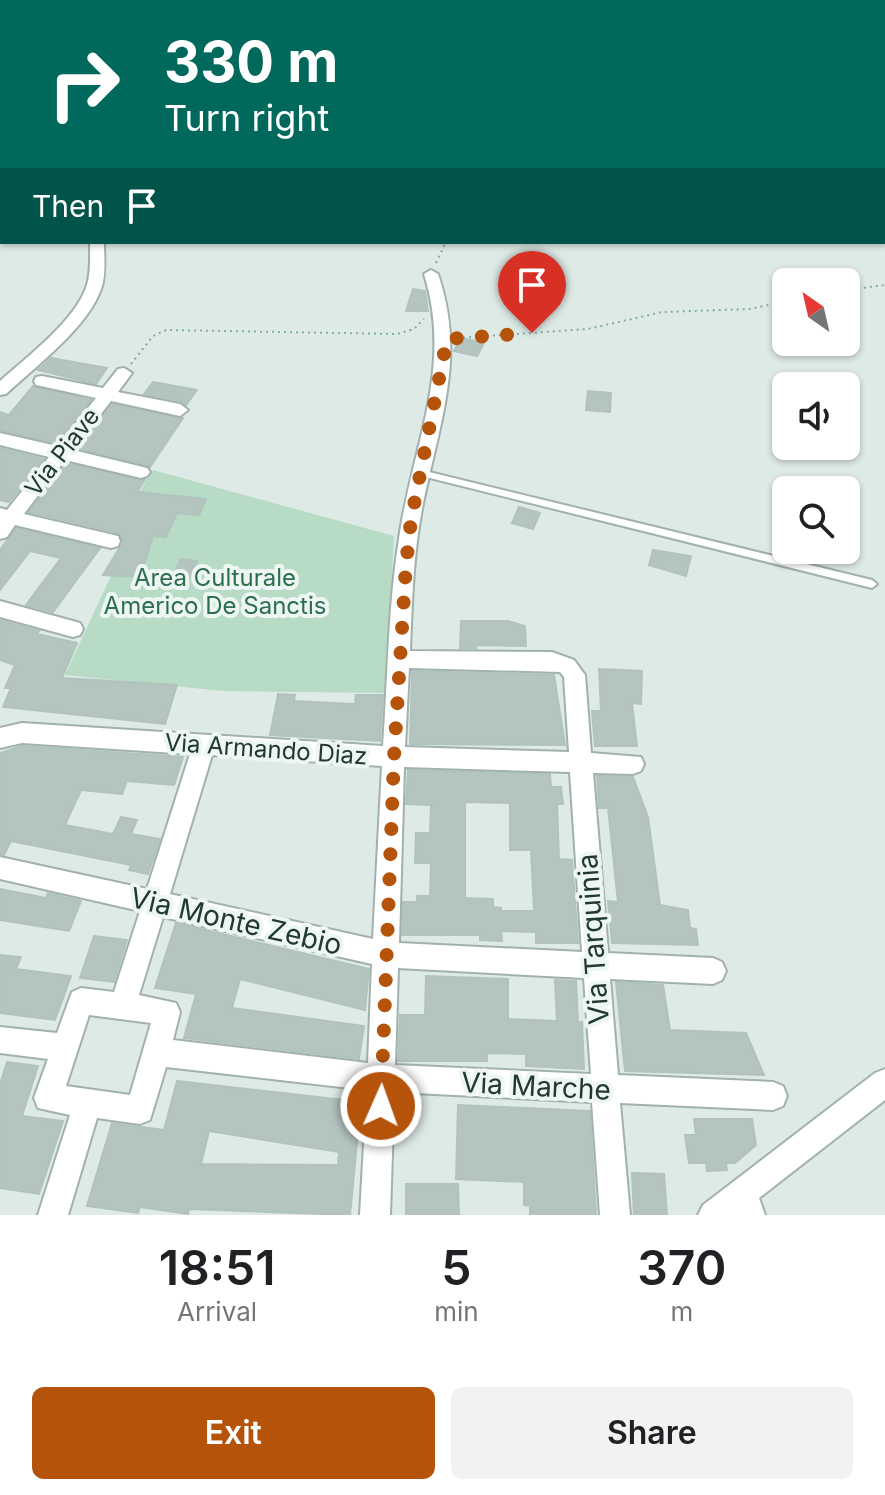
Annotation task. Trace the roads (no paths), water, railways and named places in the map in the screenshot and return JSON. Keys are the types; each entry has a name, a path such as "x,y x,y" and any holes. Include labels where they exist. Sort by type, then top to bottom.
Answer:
{"street":[{"path":"0,390 77,315 95,284 97,244"},
{"path":"375,1215 394,757 407,549 447,339 441,297 431,274"},
{"name":"Via Piave","path":"4,521 124,373"},
{"path":"42,381 180,410"},
{"path":"0,439 141,472"},
{"path":"4,521 111,541"},
{"path":"0,609 73,629"},
{"name":"Via Tarquinia","path":"400,659 552,661 567,666 575,680 615,1215"},
{"name":"Via Armando Diaz","path":"0,738 22,733 394,757 633,764"},
{"path":"122,1007 204,745"},
{"name":"Via Monte Zebio","path":"0,868 387,955 713,971"},
{"path":"81,1001 122,1007 167,1012 140,1110 48,1098 81,1001"},
{"path":"0,1040 65,1048"},
{"name":"Via Marche","path":"156,1052 382,1078 773,1096"},
{"path":"713,1215 746,1204 885,1083"},
{"path":"53,1215 88,1103"}],"lane":[{"path":"421,473 872,584"}],"park label":[{"name":"Area Culturale Americo De Sanctis","path":"215,591"}]}
